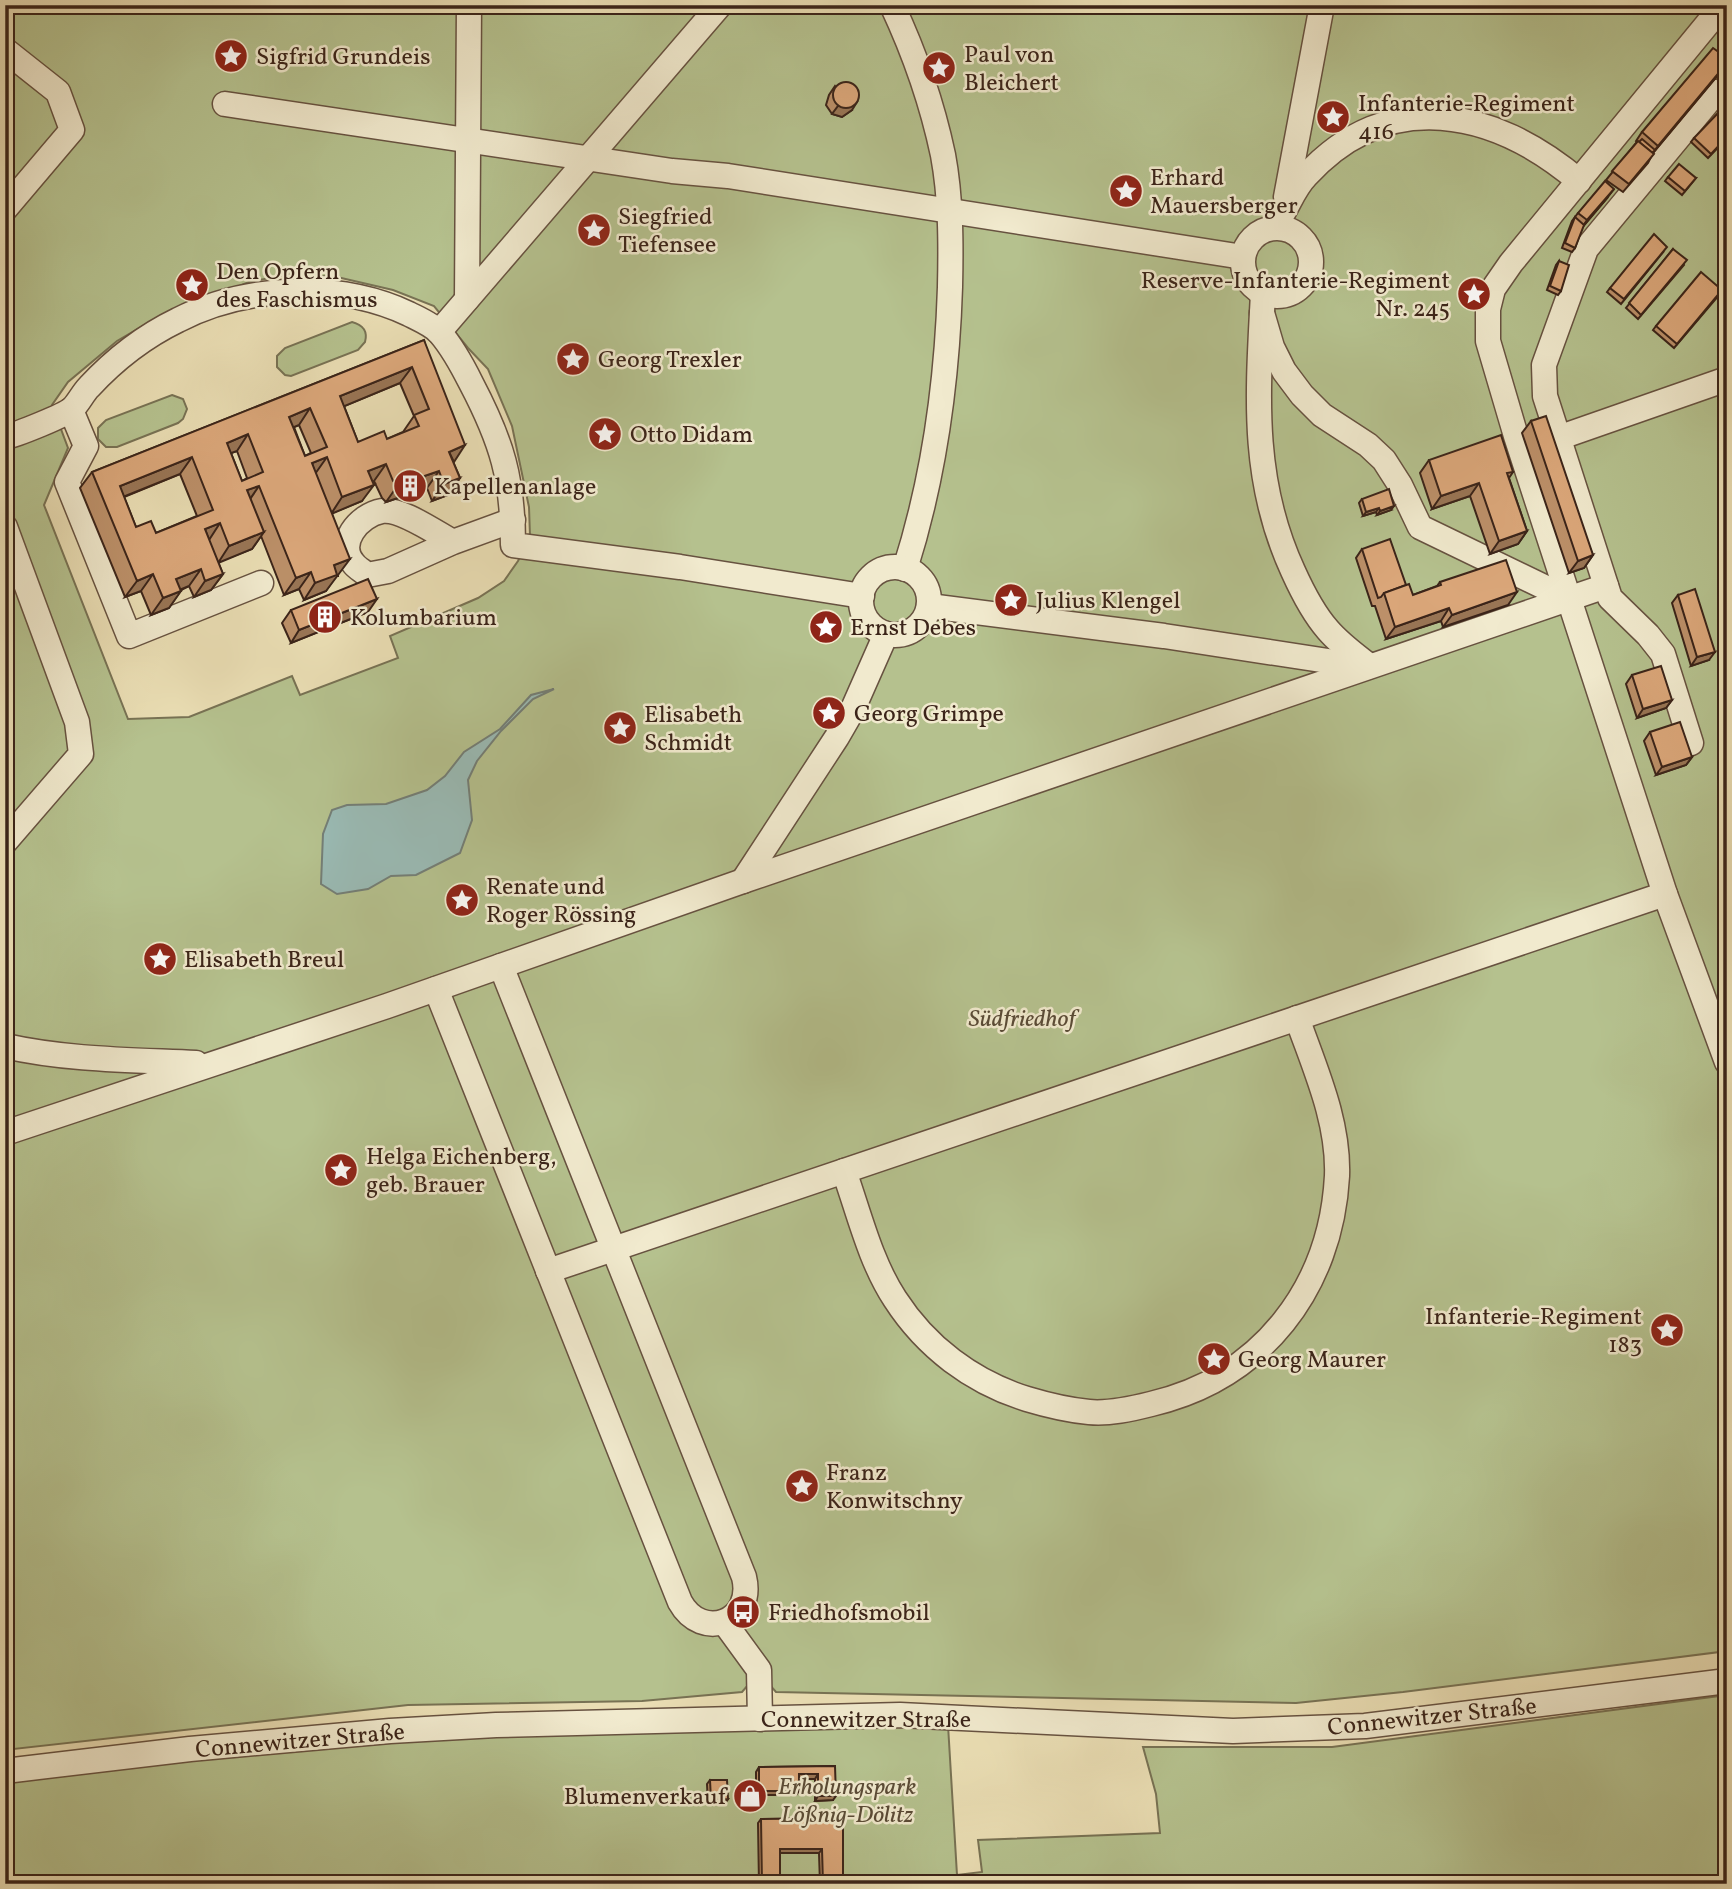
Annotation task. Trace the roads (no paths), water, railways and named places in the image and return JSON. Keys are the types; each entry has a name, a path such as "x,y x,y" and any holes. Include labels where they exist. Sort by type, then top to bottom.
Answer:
{"street":[{"path":"467,299 469,5"},
{"path":"439,332 720,5"},
{"path":"892,5 911,45 931,106 943,158 949,210 949,321 935,449 926,496 905,569"},
{"path":"1282,220 1322,5"},
{"path":"1723,5 1511,263 1493,289 1488,309 1488,341 1665,894 1727,1062"},
{"path":"5,50 58,92 72,130 5,209"},
{"path":"1691,743 1663,654 1648,635 1610,598 1545,396 1544,365 1586,249 1716,92 1727,102"},
{"path":"225,104 671,171 728,176 1243,257"},
{"path":"1569,599 1420,527 1400,485 1384,460 1368,445 1322,415 1284,371 1272,347 1262,303 1245,274 1243,257 1250,240 1282,220 1304,178 1328,154 1358,134 1390,122 1426,117 1454,118 1503,132 1583,176 1623,204"},
{"path":"1262,303 1289,293 1308,276 1311,258 1308,250 1298,235 1282,220"},
{"path":"6,439 71,410 89,387 130,349 177,320 222,302 294,290 345,294 389,304 439,332 466,373 489,417 503,455 512,498 513,545 680,567 862,596"},
{"path":"1262,303 1259,441 1262,477 1271,514 1284,552 1302,590 1326,629 1371,668"},
{"path":"1558,438 1727,379"},
{"path":"71,410 86,446 68,482 129,636 261,583"},
{"path":"453,542 513,520"},
{"path":"5,527 77,722 81,754 5,842"},
{"path":"892,568 905,569 917,575 923,582 929,597 929,606 922,623 915,629 899,635 886,634 863,614 862,596 864,588 875,574 892,568"},
{"path":"5,1133 436,989 743,881 1606,586"},
{"path":"929,606 1164,636 1371,668"},
{"path":"743,881 837,737 852,711 886,634"},
{"path":"548,1271 1665,894"},
{"path":"436,989 680,1602 684,1610 698,1621 706,1624 724,1622 744,1604 744,1577 501,966"},
{"path":"844,1171 873,1254 894,1298 923,1334 959,1367 977,1379 1011,1394 1054,1407 1091,1413 1128,1410 1176,1397 1225,1375 1279,1331 1316,1272 1324,1248 1333,1207 1337,1149 1329,1112 1297,1018"},
{"path":"5,1046 30,1052 102,1058 211,1063"},
{"path":"724,1622 759,1670 760,1719"},
{"name":"Connewitzer Straße","path":"5,1771 190,1749 440,1728 611,1721 901,1715 1246,1731 1365,1726 1727,1681"}],"water":[{"path":"554,689 533,699 501,731 477,761 468,780 472,820 460,853 416,875 391,876 368,889 337,894 321,884 323,834 332,810 347,805 386,804 427,790 445,776 464,752 500,729 531,695"}],"place":[{"name":"Sigfrid Grundeis","path":"231,56"},
{"name":"Paul von Bleichert","path":"939,68"},
{"name":"Infanterie-Regiment 416","path":"1333,117"},
{"name":"Erhard Mauersberger","path":"1126,191"},
{"name":"Siegfried Tiefensee","path":"594,230"},
{"name":"Den Opfern des Faschismus","path":"192,285"},
{"name":"Reserve-Infanterie-Regiment Nr. 245","path":"1474,294"},
{"name":"Georg Trexler","path":"573,359"},
{"name":"Otto Didam","path":"605,434"},
{"name":"Kapellenanlage","path":"410,486"},
{"name":"Julius Klengel","path":"1011,600"},
{"name":"Kolumbarium","path":"325,617"},
{"name":"Ernst Debes","path":"826,627"},
{"name":"Georg Grimpe","path":"829,713"},
{"name":"Elisabeth Schmidt","path":"620,728"},
{"name":"Renate und Roger Rössing","path":"462,900"},
{"name":"Elisabeth Breul","path":"160,959"},
{"name":"Helga Eichenberg, geb. Brauer","path":"341,1170"},
{"name":"Infanterie-Regiment 183","path":"1667,1330"},
{"name":"Georg Maurer","path":"1214,1359"},
{"name":"Franz Konwitschny","path":"802,1486"},
{"name":"Friedhofsmobil","path":"743,1612"},
{"name":"Blumenverkauf","path":"750,1796"}],"park label":[{"name":"Südfriedhof","path":"1022,1018"},
{"name":"Erholungspark Lößnig-Dölitz","path":"847,1800"}]}
